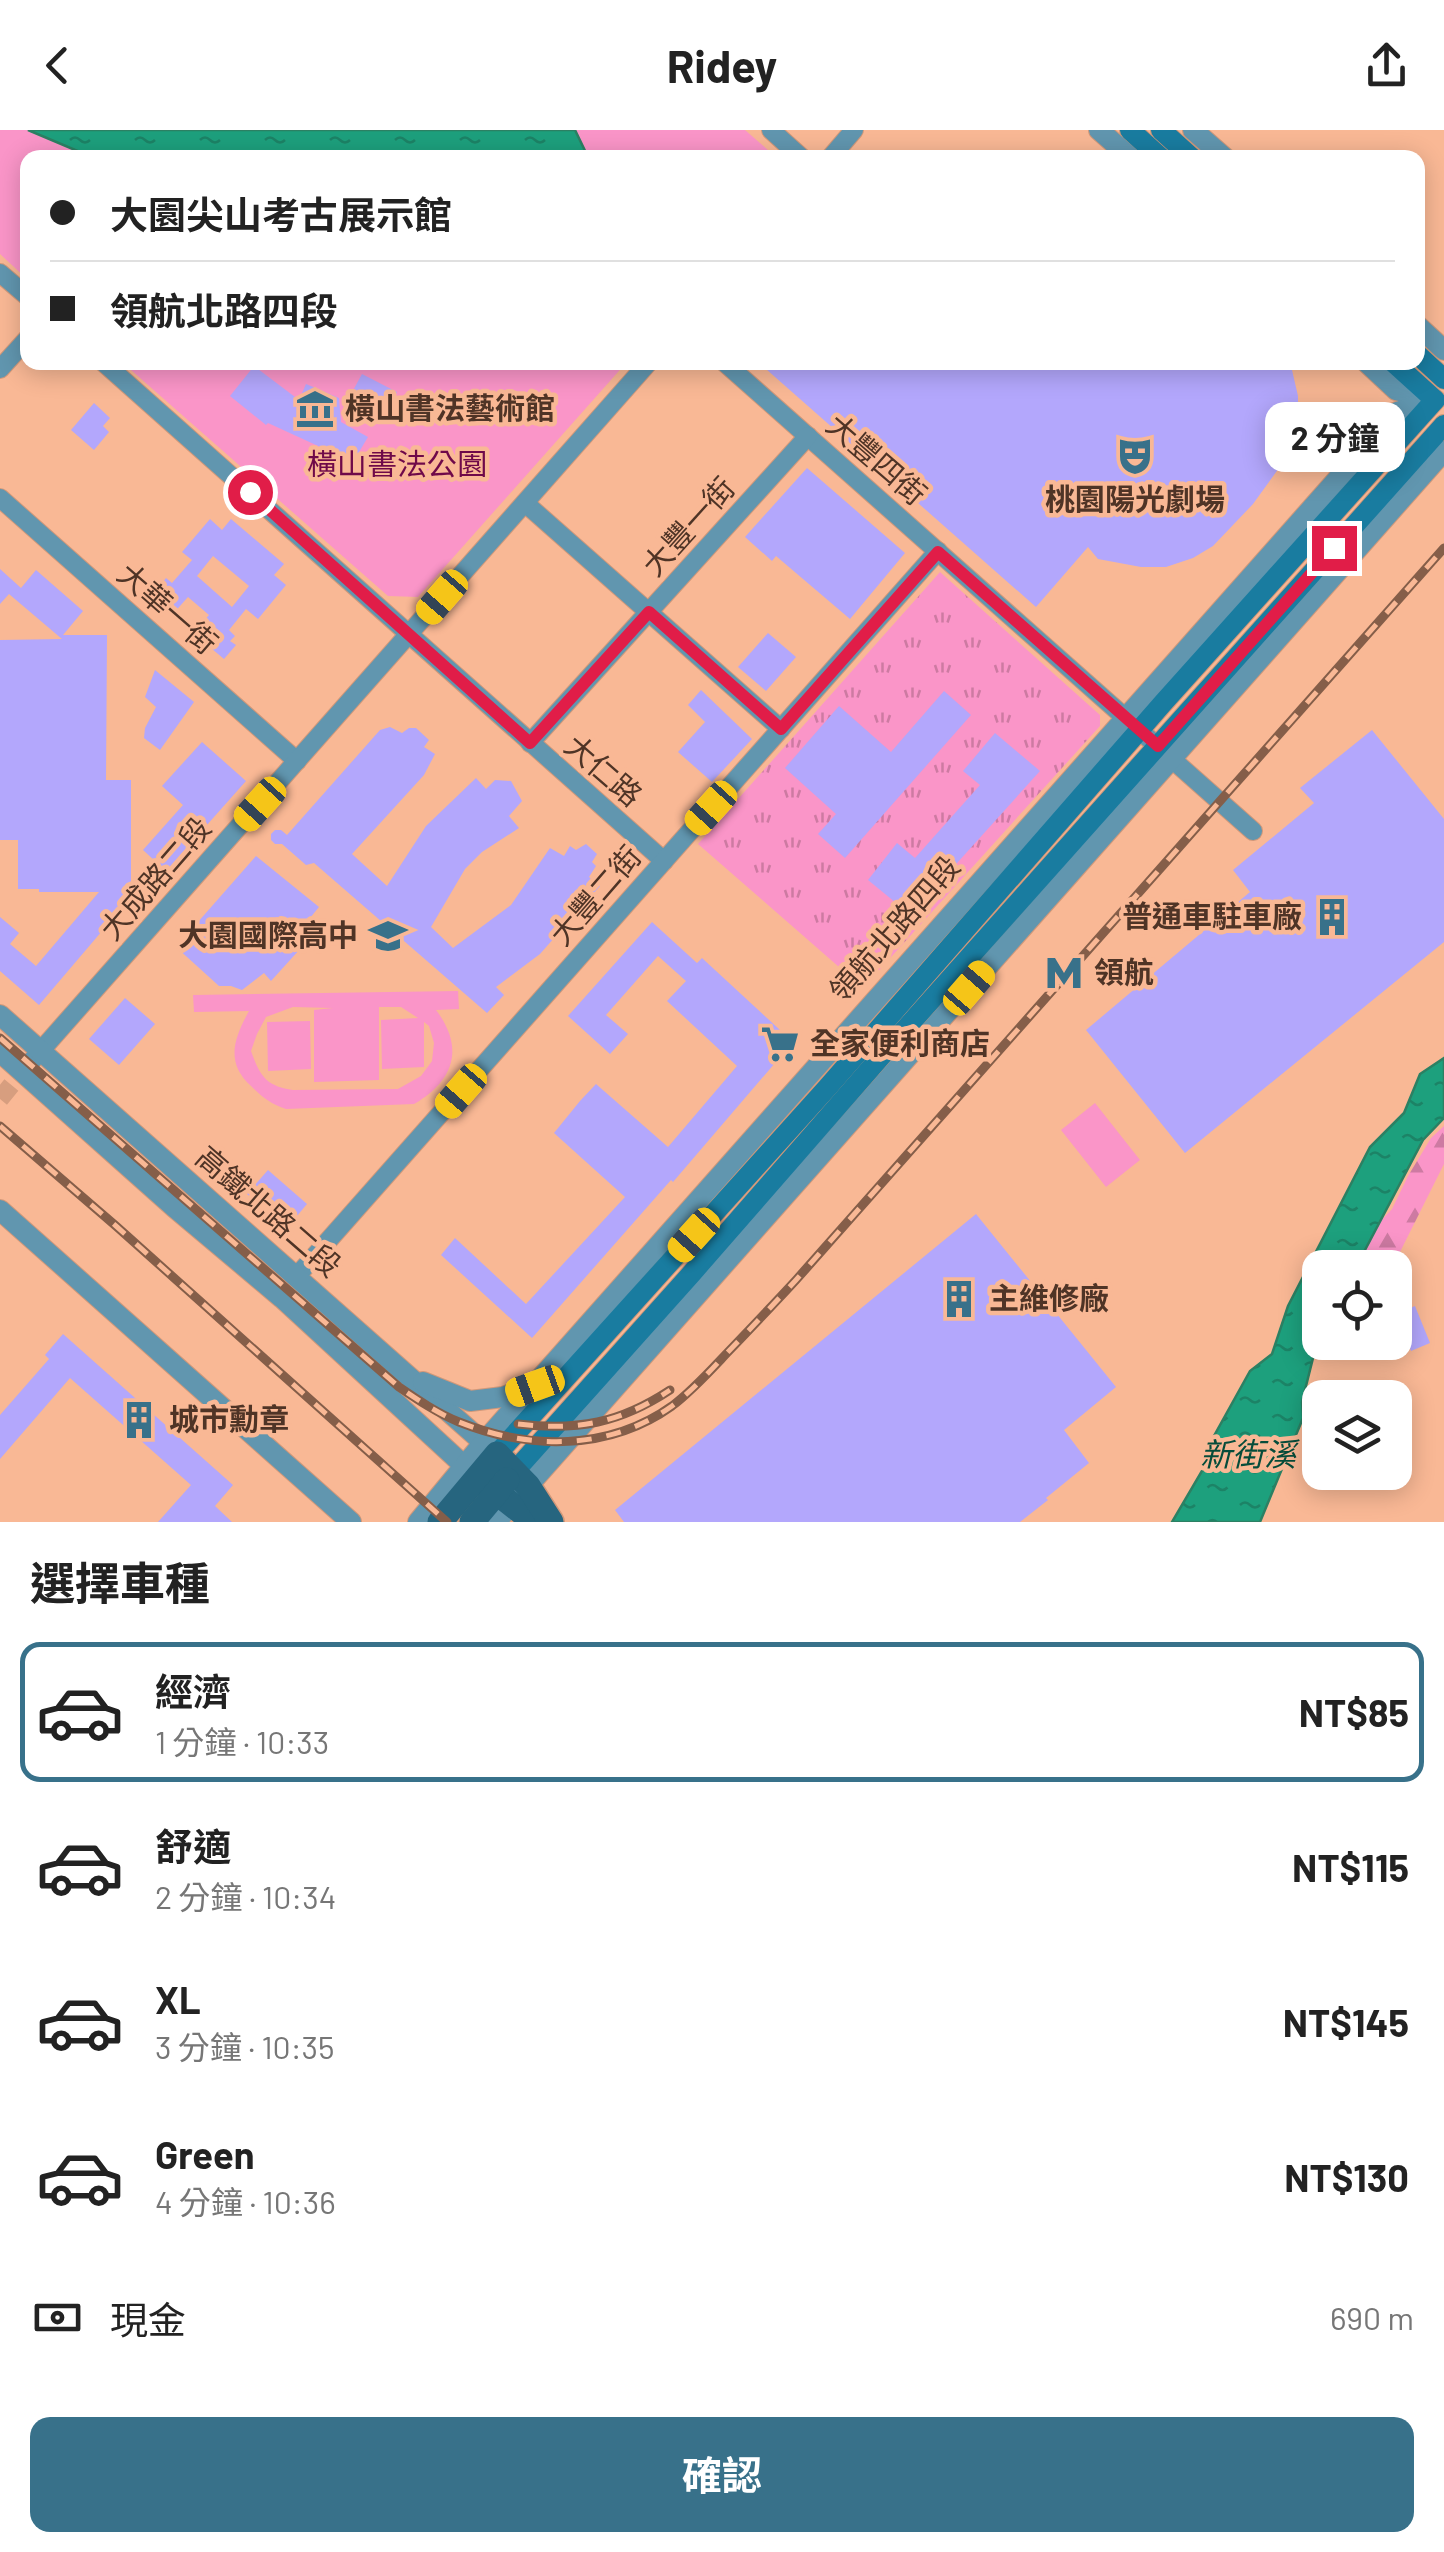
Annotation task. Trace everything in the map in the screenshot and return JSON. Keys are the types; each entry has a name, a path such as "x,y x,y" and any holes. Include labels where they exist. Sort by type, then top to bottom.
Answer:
{"main road":[{"path":"1130,130 1152,150"},
{"path":"1161,130 1183,150"},
{"name":"領航北路四段","path":"1425,361 1444,378"},
{"path":"1402,370 1440,402"},
{"name":"領航北路四段","path":"472,1522 1133,723 1440,402"},
{"name":"領航北路四段","path":"1165,752 1444,424"},
{"path":"500,1484 551,1522"},
{"name":"領航北路四段","path":"440,1522 500,1484"}],"street":[{"path":"771,130 793,150"},
{"path":"837,150 854,130"},
{"path":"1099,130 1121,150"},
{"path":"1193,130 1215,150"},
{"path":"0,273 20,290"},
{"path":"1425,332 1444,350"},
{"path":"0,368 20,347"},
{"name":"大仁路","path":"112,370 664,861"},
{"name":"大成路二段","path":"22,1072 642,370"},
{"name":"大豐四街","path":"733,370 1254,832"},
{"path":"1375,370 1396,390 1440,402"},
{"name":"領航北路四段","path":"1440,402 1444,378"},
{"path":"1396,390 1397,412 1440,402"},
{"name":"領航北路四段","path":"500,1484 535,1386 1133,723 1397,412"},
{"name":"大豐一街","path":"530,743 808,436"},
{"name":"領航北路四段","path":"418,1522 500,1484 1444,451"},
{"name":"大華一街","path":"0,498 298,760"},
{"path":"525,503 781,729"},
{"name":"大豐二街","path":"296,1277 938,552"},
{"name":"高鐵北路二段","path":"0,1015 406,1375 500,1484"},
{"name":"高鐵北路二段","path":"0,1052 500,1484"},
{"path":"0,1210 351,1522"},
{"path":"406,1375 470,1401 503,1397 535,1386"}],"green space":[{"path":"0,130 745,130 768,150 20,150 20,273 0,254"},
{"name":"橫山書法公園","path":"131,370 620,370 418,597 388,596"},
{"path":"940,572 1100,715 1100,726 863,988 698,844"},
{"path":"458,991 459,1009 436,1010 450,1037 451,1063 438,1085 414,1104 286,1109 259,1094 238,1068 236,1041 249,1011 194,1012 193,995","holes":["293,1007 333,1008 314,1010 314,1082 379,1080 379,1007 401,1007 418,1018 381,1020 382,1069 424,1067 424,1022 434,1043 432,1061 421,1076 398,1089 293,1090 276,1086 265,1078 251,1051 266,1017"]},
{"path":"310,1021 311,1069 268,1071 267,1022"},
{"path":"1095,1103 1140,1160 1106,1187 1061,1130"},
{"path":"1444,1126 1444,1164 1401,1250 1365,1250 1371,1231 1392,1209 1431,1138"}],"water":[{"path":"28,130 575,130 585,150 75,150"},
{"name":"新街溪","path":"1444,1058 1444,1118 1423,1140 1365,1250 1317,1250 1370,1147 1404,1113 1420,1074"},
{"name":"新街溪","path":"1302,1279 1302,1360 1312,1360 1308,1380 1302,1380 1302,1420 1260,1522 1172,1522 1209,1459 1214,1436 1250,1371 1272,1354"}],"building":[{"name":"橫山書法藝術館","path":"251,370 259,370 299,400 306,384 339,398 341,422 368,437 353,462 266,425 230,396"},
{"name":"桃園陽光劇場","path":"767,370 1292,370 1298,416 1292,444 1253,504 1213,546 1166,567 1098,559 1088,547 1036,607"},
{"path":"362,374 397,392 387,416 350,396"},
{"path":"94,403 110,418 103,426 109,432 94,450 71,430"},
{"path":"807,468 905,553 850,619 776,556 772,561 745,537"},
{"path":"210,519 222,530 231,519 284,564 274,575 286,585 258,619 246,609 229,630 235,636 230,641 236,645 224,659 193,633 209,615 188,597 172,615 145,591 156,578 172,583 192,560 182,552","holes":["213,556 249,586 232,607 197,576"]},
{"path":"0,569 21,588 36,570 83,611 63,635 107,635 106,780 131,780 131,897 39,1005 0,971 0,917 19,933 10,944 36,966 99,892 18,889 18,840 0,840 0,640 62,639 9,594 0,604"},
{"path":"768,633 796,657 766,691 738,667"},
{"path":"155,670 194,702 160,750 144,738 156,707 145,697"},
{"path":"701,690 752,739 712,782 678,752 705,722 688,705"},
{"path":"944,691 971,715 845,858 818,834 836,814 785,768 839,706 891,752"},
{"path":"390,727 402,733 416,728 429,740 424,747 435,754 424,775 352,854 387,886 426,826 476,778 486,789 495,780 511,781 522,801 509,816 519,828 482,852 465,869 431,927 453,948 511,905 550,848 564,856 570,846 576,850 586,844 597,854 589,877 600,886 540,954 496,987 504,995 487,1013 314,863 306,865 282,844 271,840 275,830 287,835 380,730"},
{"name":"普通車駐車廠","path":"1372,730 1444,819 1444,942 1185,1153 1086,1030 1250,892 1233,870 1314,803 1300,788"},
{"path":"995,733 1040,771 912,916 868,880 897,843 915,858 980,785 963,771"},
{"path":"202,742 246,781 166,871 143,850 183,805 162,786"},
{"path":"256,856 319,907 310,918 320,927 271,981 264,973 242,990 219,986 176,947"},
{"path":"652,922 697,963 702,958 793,1042 532,1338 441,1255 455,1238 526,1304 625,1197 554,1133 580,1101 596,1084 668,1147 737,1066 667,1001 686,981 658,956 606,1015 628,1034 610,1054 568,1016"},
{"path":"125,998 155,1024 119,1065 89,1039"},
{"path":"268,1170 307,1204 286,1229 247,1194"},
{"name":"主維修廠","path":"976,1214 1116,1387 1064,1430 1089,1463 1048,1500 1020,1522 624,1522 615,1510"},
{"path":"1415,1306 1430,1343 1412,1351"},
{"name":"城市勳章","path":"63,1334 233,1485 215,1506 232,1522 158,1522 191,1485 70,1378 0,1459 0,1415 49,1359 45,1355"}],"tunnel":[{"path":"0,1099 22,1072"}],"railway":[{"path":"0,1038 399,1387 443,1415 486,1431 541,1441 595,1438 622,1431 648,1421 679,1400 787,1289 1444,548"},
{"path":"0,1126 447,1522"},
{"path":"518,1424 560,1426 598,1422 634,1410 670,1390"}],"place":[{"name":"橫山書法藝術館","path":"315,409"},
{"name":"桃園陽光劇場","path":"1135,456"},
{"name":"普通車駐車廠","path":"1332,917"},
{"name":"大園國際高中","path":"388,936"},
{"name":"領航","path":"1064,973"},
{"name":"全家便利商店","path":"780,1044"},
{"name":"主維修廠","path":"959,1299"},
{"name":"城市勳章","path":"139,1420"}],"route":[{"path":"250,492 530,743 649,612 781,729 938,552 1158,746 1334,548"}]}
